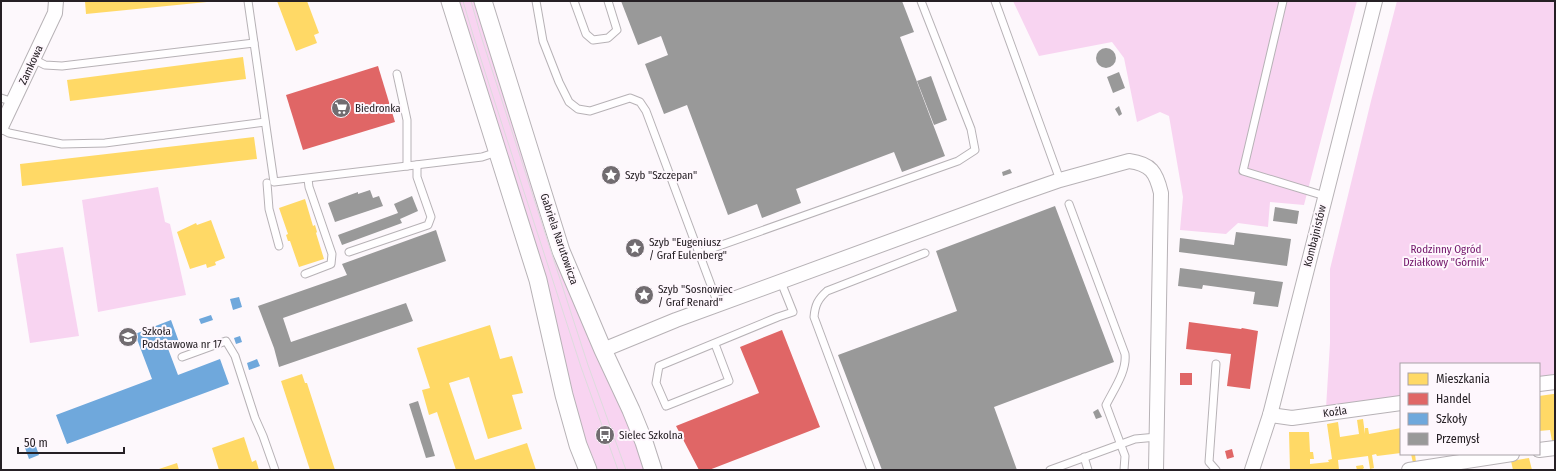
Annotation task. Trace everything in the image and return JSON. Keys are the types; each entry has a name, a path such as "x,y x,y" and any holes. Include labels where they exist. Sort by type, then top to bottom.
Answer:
{"street":[{"name":"Zamkowa","path":"1,128 7,100 33,60 55,13 56,1"},
{"path":"450,1 538,280 564,395 578,445 588,470"},
{"name":"Gabriela Narutowicza","path":"483,1 561,251 603,350 631,410 653,470"},
{"name":"Kombajnistów","path":"1252,470 1270,415 1375,1"},
{"path":"603,350 718,304 1060,180 1129,161 1139,162 1154,172 1161,194 1156,470"},
{"path":"1540,384 1555,382"},
{"name":"Koźla","path":"1270,415 1292,418 1400,403"},
{"path":"1540,450 1555,448"},
{"path":"1409,470 1493,463 1510,455"}],"lane":[{"path":"248,1 264,122 274,182 482,158 497,152"},
{"path":"536,1 543,41 559,82 569,102 578,109 590,110 630,98 640,102 646,111 718,304"},
{"path":"574,1 586,34 593,40 608,38 617,30 608,1"},
{"path":"699,253 958,162 976,150 971,129 921,1"},
{"path":"995,1 1060,180"},
{"path":"1283,1 1243,171 1325,196"},
{"path":"33,60 45,65 62,66 254,43"},
{"path":"397,74 407,120 407,166"},
{"path":"1,128 9,133 62,144 76,144 105,143 264,122"},
{"path":"350,252 428,225 431,217 417,177 417,165"},
{"path":"305,274 331,264 332,254 309,187 308,179"},
{"path":"267,183 269,209 279,246"},
{"path":"1069,204 1125,354 1126,361 1122,372 1106,404 1125,456 1124,470"},
{"path":"871,470 814,317 814,308 819,299 827,291 925,253"},
{"path":"715,344 729,381 666,406 656,383 659,366 794,312 781,282"},
{"path":"182,357 226,341 235,356 255,418 275,470"},
{"path":"1216,364 1209,462 1216,470"},
{"path":"1050,470 1135,439 1157,437"},
{"path":"1084,457 1088,470"}],"green space":[{"path":"459,1 474,1 562,273 628,417 646,470 598,470 582,431 542,267"},
{"path":"1013,1 1357,1 1304,205 1270,202 1268,227 1238,223 1226,234 1180,230 1183,197 1169,116 1160,112 1137,122 1124,58 1112,42 1039,56"},
{"name":"Rodzinny Ogród Działkowy \"Górnik\"","path":"1397,1 1555,1 1555,374 1540,377 1540,363 1400,363 1400,397 1326,408 1330,343 1330,269"},
{"path":"158,187 165,222 170,224 186,295 98,312 82,200"},
{"path":"63,247 79,336 30,343 16,254"}],"building: Mieszkania":[{"path":"85,1 207,1 207,2 86,14"},
{"path":"277,1 307,1 319,33 314,35 317,43 296,51"},
{"path":"243,57 246,79 70,101 67,80"},
{"path":"254,137 257,159 22,186 20,164"},
{"path":"305,199 313,226 315,225 324,259 299,267 290,241 288,241 286,235 288,234 279,208"},
{"path":"211,220 225,258 215,262 216,265 207,268 206,264 190,269 177,232 196,223 197,225"},
{"path":"490,325 500,359 512,356 523,393 512,395 522,429 488,439 469,377 449,383 475,460 527,443 536,470 456,470 437,412 429,415 422,390 430,388 417,348"},
{"path":"302,374 305,383 307,383 335,470 310,470 281,381"},
{"path":"1555,394 1555,440 1552,441 1550,430 1540,431 1540,396"},
{"path":"1363,419 1365,434 1365,428 1368,428 1369,434 1400,428 1400,453 1377,456 1376,454 1372,455 1374,468 1370,469 1368,456 1338,460 1339,470 1290,470 1289,432 1309,432 1310,452 1313,452 1314,459 1310,459 1310,464 1329,462 1328,460 1332,459 1327,424 1338,422 1340,437 1359,434 1357,420"},
{"path":"244,437 252,462 256,460 259,470 219,470 212,448"},
{"path":"1411,455 1415,455 1416,462 1413,463"},
{"path":"1529,458 1532,470 1513,470 1511,461"},
{"path":"177,463 179,470 156,470"},
{"path":"1363,465 1364,468 1357,470 1356,466"}],"building: Handel":[{"name":"Biedronka","path":"378,66 395,122 303,150 286,95"},
{"path":"1189,322 1258,331 1250,389 1227,386 1231,354 1186,349"},
{"path":"782,330 820,427 709,470 699,470 676,426 759,393 740,347"},
{"path":"1180,373 1192,373 1192,385 1180,385"},
{"path":"1232,449 1234,457 1227,459 1225,451"}],"building: Szkoły":[{"path":"239,297 242,307 233,310 230,299"},
{"path":"211,315 213,320 201,324 199,319"},
{"path":"171,320 179,342 167,346 178,375 220,359 229,384 67,444 56,415 152,379 135,334"},
{"path":"240,336 242,342 236,344 234,338"},
{"path":"257,359 260,366 249,370 247,363"},
{"path":"34,441 39,455 29,459 24,445"}],"building: Przemysł":[{"path":"621,1 902,1 914,32 900,37 945,156 902,172 894,152 796,189 801,203 762,218 757,204 728,215 687,105 664,114 645,64 668,55 661,36 638,45"},
{"path":"1102,48 1110,48 1116,54 1116,62 1110,68 1102,68 1096,62 1096,54"},
{"path":"1119,72 1125,88 1113,93 1107,77"},
{"path":"931,76 947,120 934,125 917,81"},
{"path":"1119,106 1122,114 1119,116 1115,109"},
{"path":"1010,169 1012,173 1003,176 1002,172"},
{"path":"370,190 373,198 379,196 383,206 335,222 328,203 358,192 358,194"},
{"path":"412,196 418,211 400,219 402,223 342,245 338,235 398,213 394,204"},
{"path":"1055,206 1114,362 994,407 1017,470 882,470 838,355 957,311 936,251"},
{"path":"1275,207 1299,211 1297,224 1273,221"},
{"path":"436,230 446,261 283,318 291,342 406,303 413,321 279,367 274,348 258,306 347,275 342,264"},
{"path":"1236,232 1291,239 1287,266 1179,252 1180,238 1234,245"},
{"path":"1180,268 1283,282 1278,307 1253,304 1255,292 1203,285 1202,289 1178,286"},
{"path":"418,401 435,456 426,458 409,404"},
{"path":"1098,409 1102,417 1096,419 1093,412"}],"tram line":[{"path":"463,1 581,367 618,470"},
{"path":"471,1 588,365 626,470"}],"place":[{"name":"Biedronka","path":"341,108"},
{"name":"Szyb \"Szczepan\"","path":"611,175"},
{"name":"Szyb \"Eugeniusz / Graf Eulenberg\"","path":"635,248"},
{"name":"Szyb \"Sosnowiec / Graf Renard\"","path":"644,295"},
{"name":"Szkoła Podstawowa nr 17","path":"128,337"},
{"name":"Sielec Szkolna","path":"605,435"}]}
